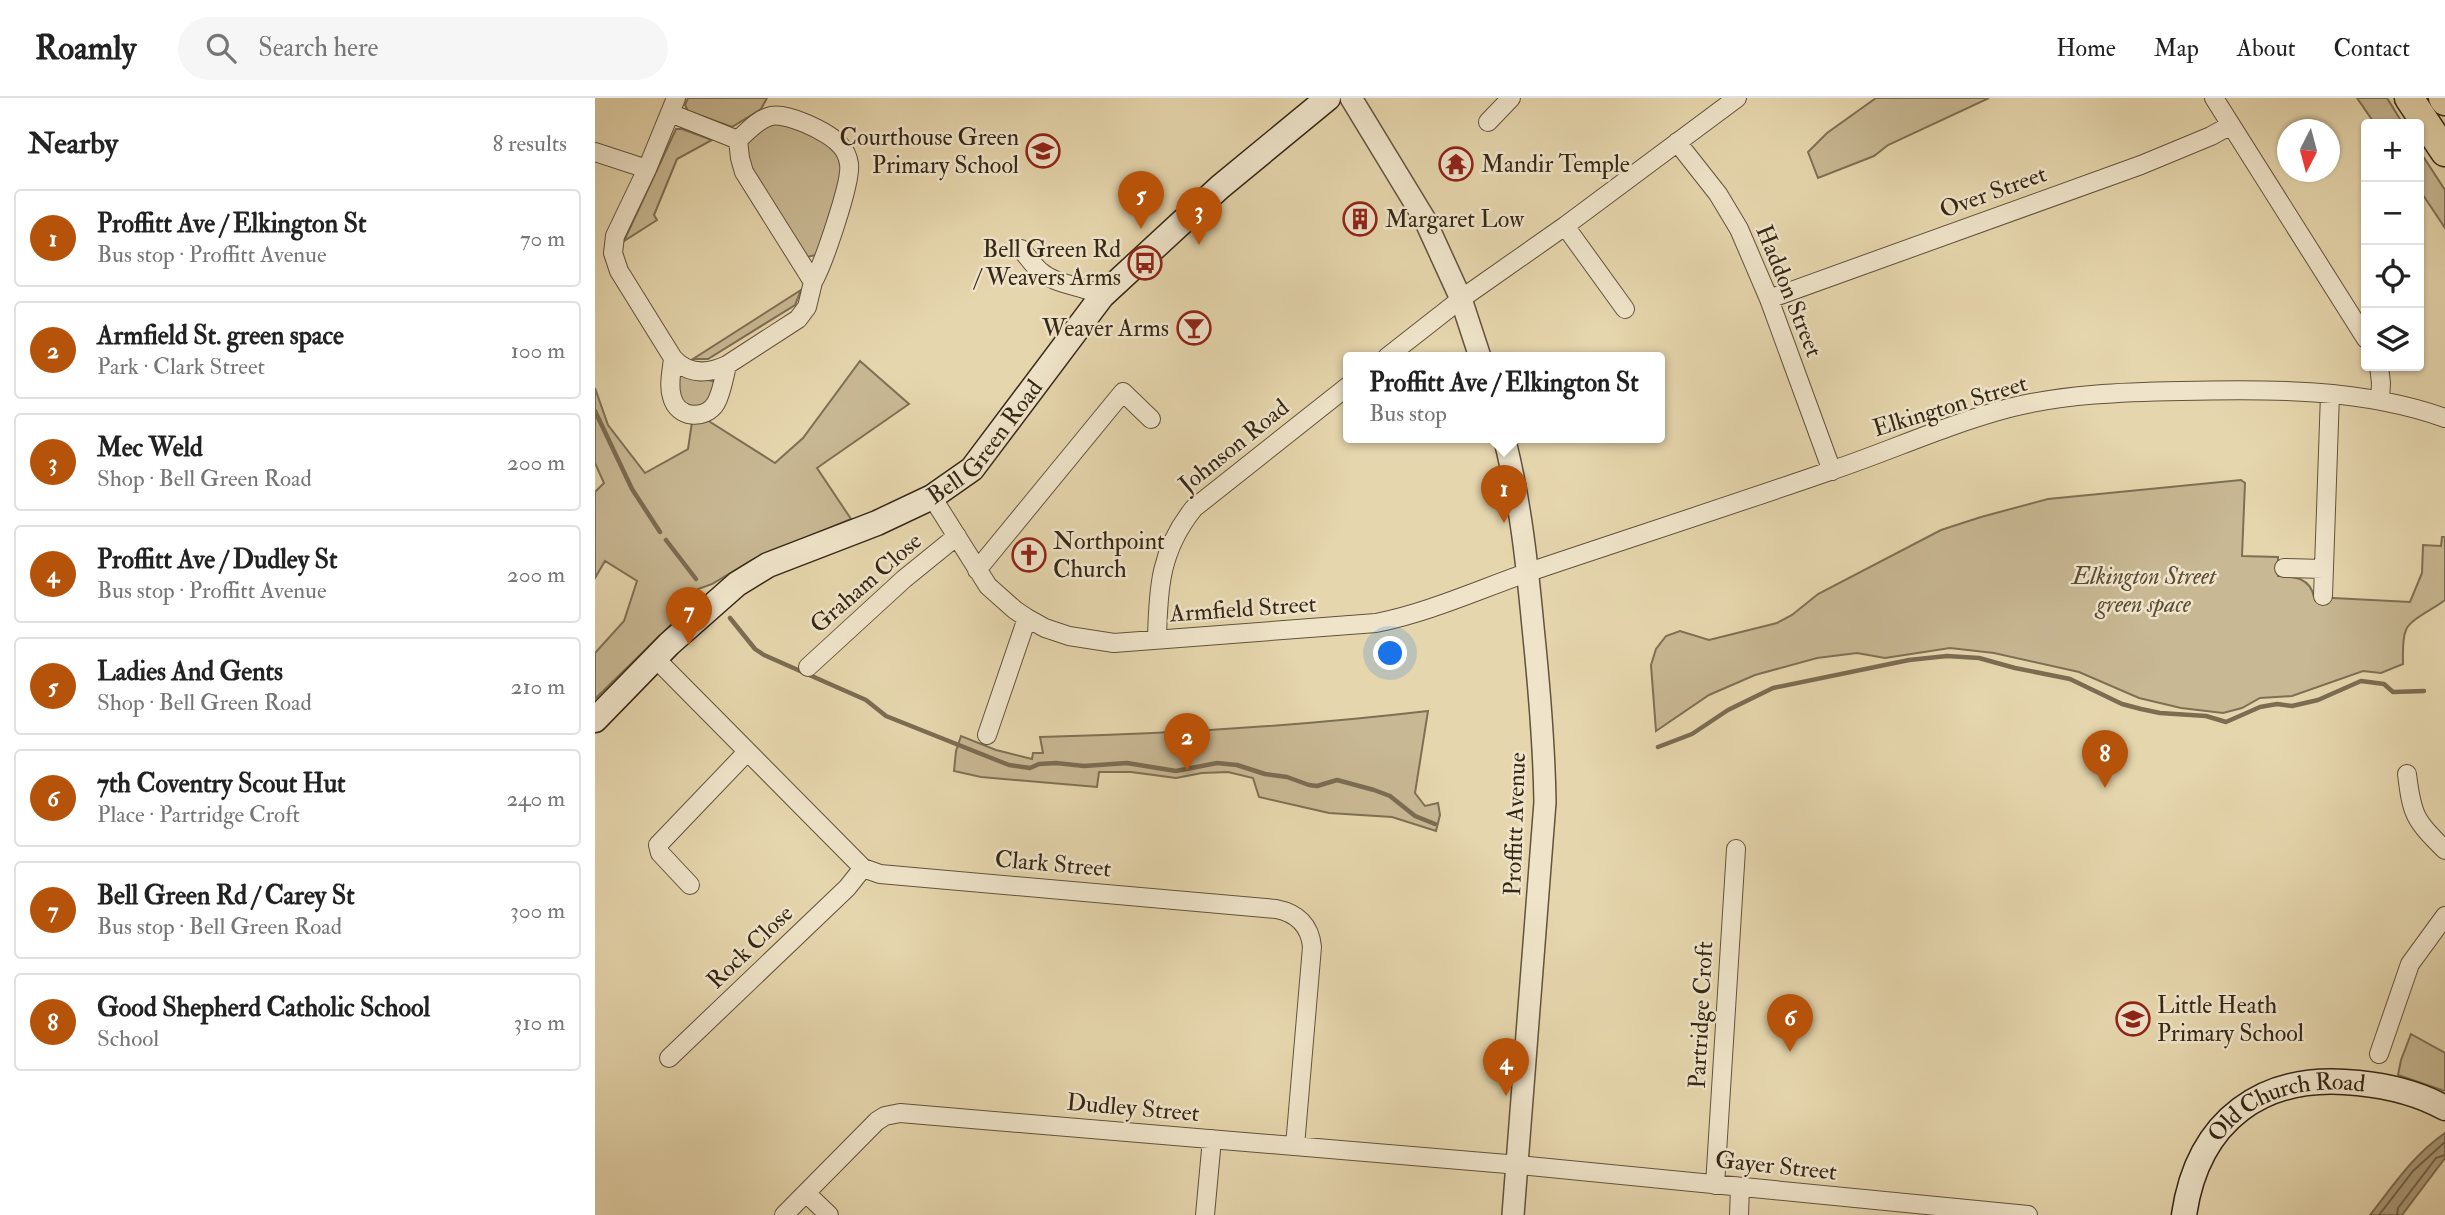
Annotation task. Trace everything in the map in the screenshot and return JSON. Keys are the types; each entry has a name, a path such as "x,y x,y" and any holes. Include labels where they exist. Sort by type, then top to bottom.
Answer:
{"highway":[{"path":"2409,98 2445,152"}],"main road":[{"name":"Bell Green Road","path":"595,720 709,607 737,584 768,565 877,523 932,497 972,469 1102,296 1220,187 1328,98"},
{"name":"Old Church Road","path":"2184,1215 2196,1167 2210,1140 2227,1119 2250,1101 2276,1089 2320,1081 2385,1086 2405,1091 2445,1108"}],"street":[{"path":"1351,98 1425,218 1461,299 1478,352"},
{"path":"1488,122 1511,98"},
{"path":"1393,352 1461,299 1565,226 1737,98"},
{"path":"2214,98 2361,331"},
{"path":"673,106 738,140 765,118 781,114 791,116 839,142 846,152 850,173 826,254 813,282 807,307 798,319 727,365 716,370 699,372 684,368 673,358 619,271 613,253 615,236 673,106"},
{"name":"Over Street","path":"1769,299 2141,165 2231,125"},
{"path":"738,140 744,172 813,282"},
{"name":"Haddon Street","path":"1677,142 1717,194 1739,229 1769,299 1832,471"},
{"path":"595,152 647,169"},
{"path":"1565,226 1625,309"},
{"path":"1021,249 1039,271 1051,279 1084,287 1102,296"},
{"path":"673,358 671,397 678,408 690,415 698,415 712,408 719,396 727,365"},
{"path":"2380,371 2380,400"},
{"name":"Johnson Road","path":"1157,640 1161,579 1168,549 1178,527 1195,508 1343,390"},
{"name":"Elkington Street","path":"1528,572 1832,471 1967,421 2046,401 2103,394 2268,390 2380,400 2445,418"},
{"path":"978,570 1123,393 1151,419"},
{"path":"2323,596 2330,394"},
{"name":"Proffitt Avenue","path":"1505,443 1528,572 1545,750 1545,802 1519,1165 1513,1215"},
{"name":"Armfield Street","path":"932,497 988,586 1002,599 1045,628 1089,641 1114,643 1376,623 1420,613 1528,572"},
{"name":"Graham Close","path":"808,667 904,579 957,536"},
{"path":"2284,568 2324,569"},
{"path":"988,735 1027,618"},
{"path":"656,659 863,868"},
{"path":"690,885 660,853 658,845 747,752"},
{"path":"2407,774 2410,802 2418,823 2445,850"},
{"name":"Partridge Croft","path":"1716,1185 1735,849"},
{"name":"Rock Close","path":"669,1058 847,888 863,868"},
{"name":"Clark Street","path":"863,868 880,873 1276,909 1288,911 1299,918 1311,936 1312,947 1295,1146"},
{"path":"2379,1054 2410,964 2445,916"},
{"name":"Dudley Street","path":"784,1215 877,1121 892,1114 1519,1165"},
{"path":"1205,1215 1212,1139"},
{"name":"Gayer Street","path":"1519,1165 1968,1212 2028,1215"},
{"path":"1739,1215 1740,1187"},
{"path":"806,1193 829,1215"}],"green space":[{"path":"688,98 767,98 761,109 732,127 688,111 685,105"},
{"path":"1876,98 1989,98 1888,145 1874,156 1818,178 1808,152 1827,133"},
{"path":"2357,98 2387,98 2400,119 2372,119"},
{"path":"781,120 835,147 844,174 816,255 807,257 749,170 746,146 749,140 760,128"},
{"path":"676,129 712,140 677,159 654,215 657,220 624,241"},
{"path":"2424,158 2445,190 2445,228 2424,196"},
{"path":"801,290 795,305 708,359 693,359"},
{"path":"860,361 909,404 817,468 851,519 754,559 712,584 698,589 686,601 682,614 595,699 595,653 624,621 637,581 605,561 595,578 595,492 604,483 595,463 595,388 608,425 645,473 688,449 692,422 707,420 775,463 803,438"},
{"path":"678,376 713,381 716,386 704,409 677,402"},
{"name":"Elkington Street green space","path":"2241,480 2245,483 2242,556 2278,557 2278,576 2306,582 2314,597 2410,602 2422,573 2423,545 2441,546 2442,537 2445,537 2445,600 2408,626 2404,638 2403,664 2381,673 2363,671 2292,696 2260,698 2242,708 2223,713 2181,708 2139,698 2079,672 1994,653 1950,648 1885,658 1857,653 1817,658 1755,675 1709,695 1656,731 1651,665 1656,649 1666,636 1680,631 1709,640 1777,623 1792,615 1818,594 1941,530 1981,517 2048,499"},
{"path":"1428,711 1415,793 1425,806 1438,803 1440,815 1436,831 1392,817 1329,813 1259,797 1253,778 1228,772 1176,778 1131,772 1099,772 1097,787 981,777 954,771 961,736 996,750 1032,759 1033,753 1043,753 1040,737 1234,728"},
{"path":"2411,1034 2445,1053 2445,1091 2398,1075"}],"water":[{"path":"2445,1133 2445,1158 2402,1215 2370,1215 2414,1161"}],"waterway":[{"path":"595,411 632,489 660,532"},
{"path":"666,540 696,579"},
{"path":"730,618 755,649 764,655 866,700 886,716 1009,765 1030,768 1039,764 1056,763 1084,766 1127,763 1176,771 1217,763 1237,765 1309,785 1317,786 1337,780 1374,790 1390,796 1415,816 1435,824"},
{"path":"1658,747 1692,734 1728,710 1773,688 1909,660 1947,656 1979,658 2070,679 2122,704 2141,709 2206,716 2226,722 2260,707 2277,704 2292,706 2318,700 2361,681 2384,684 2393,692 2424,691"}],"place":[{"name":"Courthouse Green Primary School","path":"1043,151"},
{"name":"Mandir Temple","path":"1456,164"},
{"name":"Margaret Low","path":"1360,219"},
{"name":"Ladies And Gents","path":"1141,229"},
{"name":"Mec Weld","path":"1199,245"},
{"name":"Bell Green Rd / Weavers Arms","path":"1145,263"},
{"name":"Weaver Arms","path":"1194,328"},
{"name":"Proffitt Ave / Elkington St","path":"1504,523"},
{"name":"Northpoint Church","path":"1029,555"},
{"name":"Bell Green Rd / Carey St","path":"689,645"},
{"name":"Armfield St. green space","path":"1187,771"},
{"name":"Good Shepherd Catholic School","path":"2105,788"},
{"name":"Little Heath Primary School","path":"2133,1019"},
{"name":"7th Coventry Scout Hut","path":"1790,1052"},
{"name":"Proffitt Ave / Dudley St","path":"1506,1096"}]}
